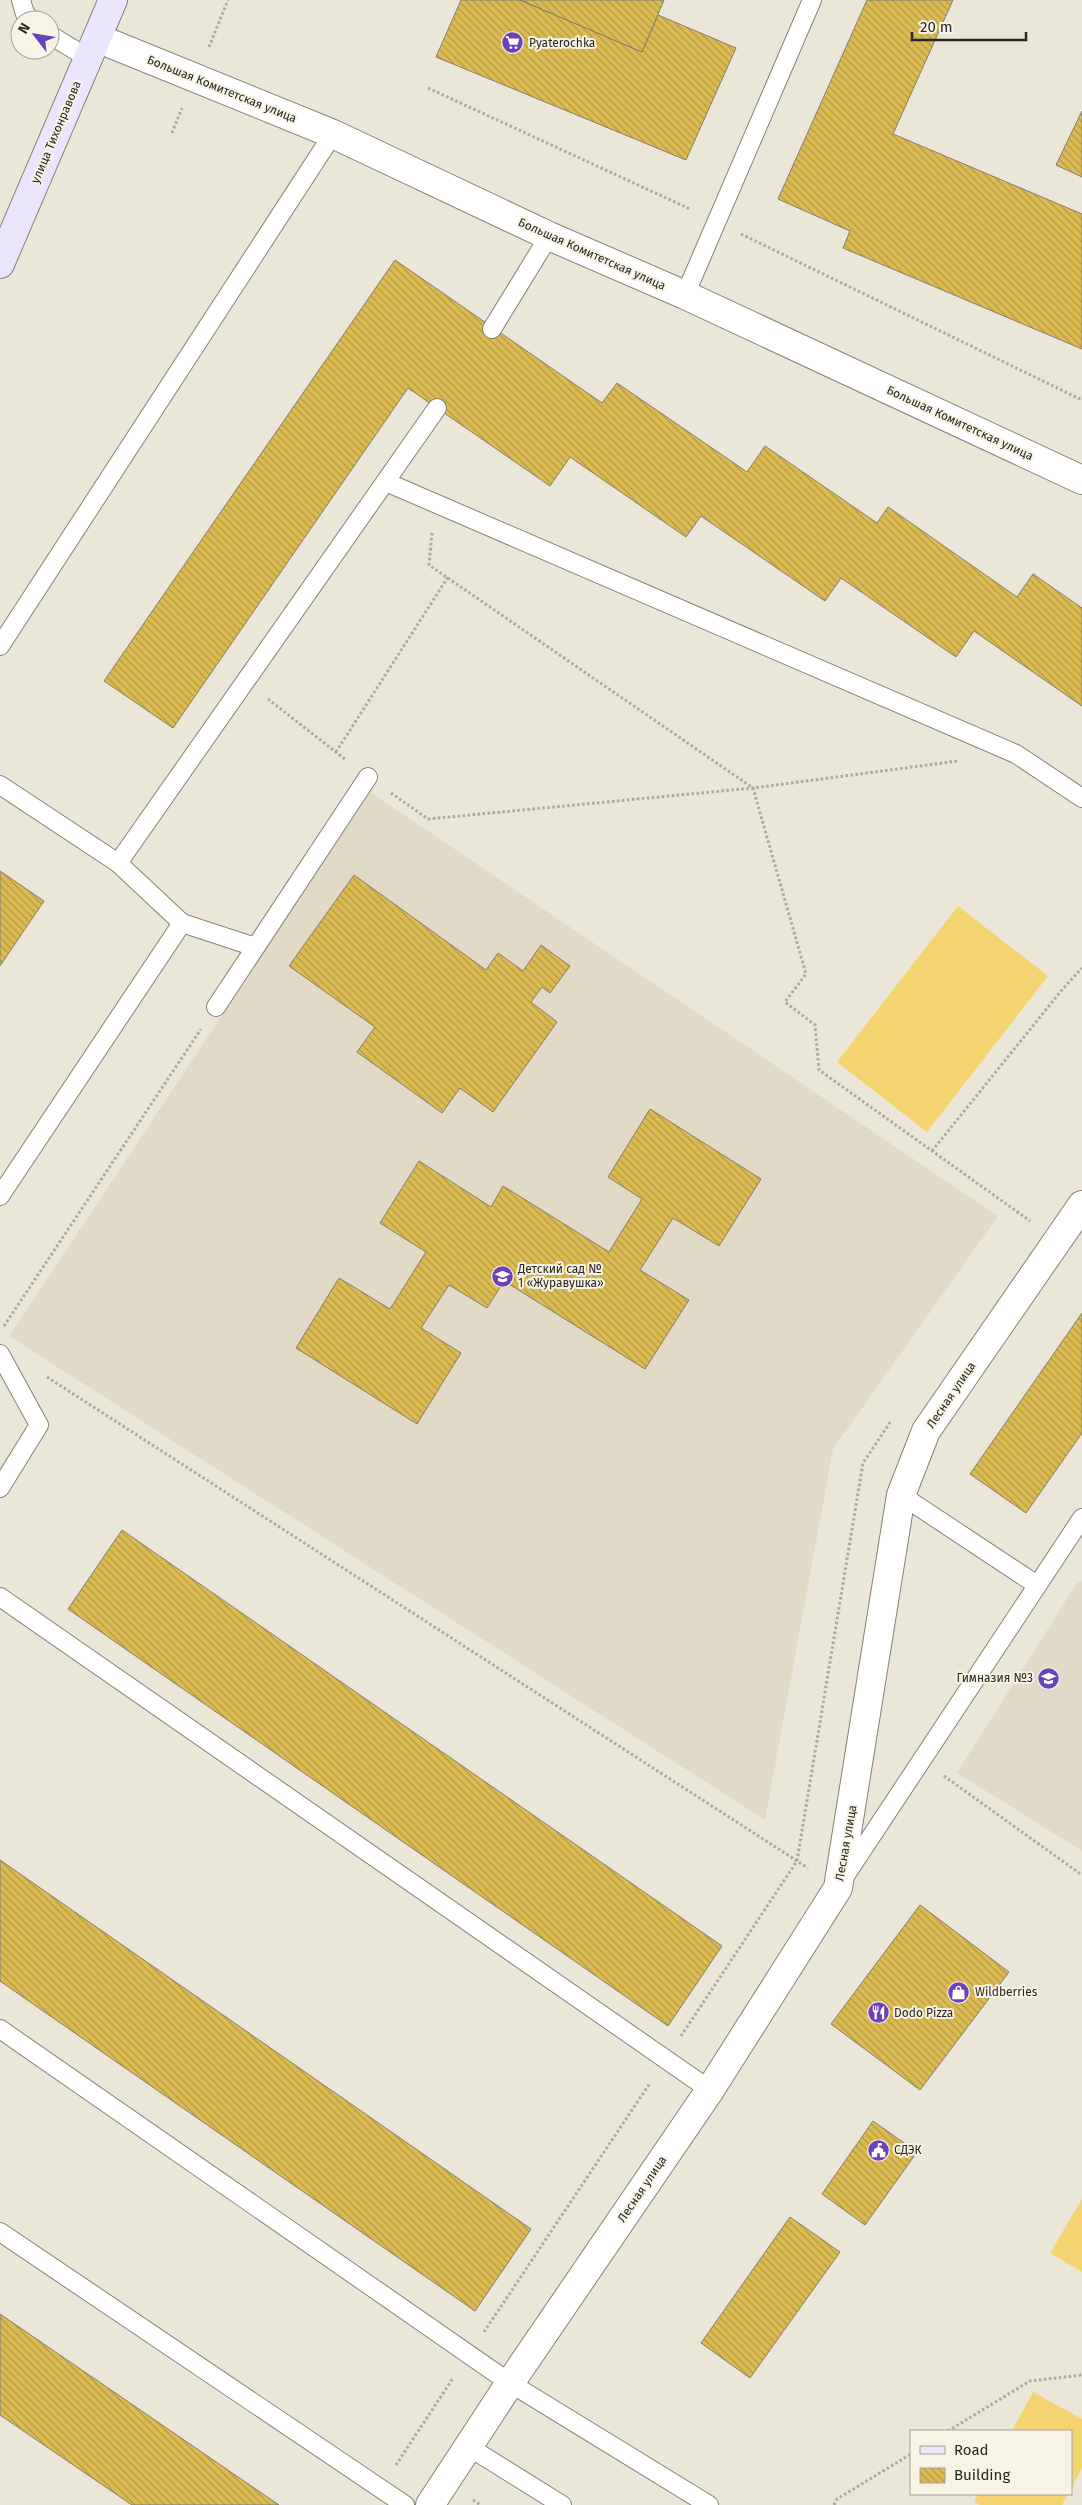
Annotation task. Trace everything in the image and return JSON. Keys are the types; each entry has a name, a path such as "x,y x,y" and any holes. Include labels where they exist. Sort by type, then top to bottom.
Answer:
{"main road":[{"name":"улица Тихонравова","path":"0,264 113,0"}],"street":[{"name":"Большая Комитетская улица","path":"92,48 333,134 549,236 685,294 1082,480"},
{"name":"Лесная улица","path":"430,2505 510,2383 710,2090 838,1888 901,1495 926,1432 1082,1205"}],"lane":[{"path":"685,294 812,0"},
{"path":"60,38 92,48"},
{"path":"0,646 333,134"},
{"path":"492,329 549,236"},
{"path":"118,863 437,408"},
{"path":"386,482 1016,754 1082,798"},
{"path":"216,1007 368,777"},
{"path":"0,785 118,863 182,923 255,947"},
{"path":"0,1196 182,923"},
{"path":"0,1354 39,1425 0,1488"},
{"path":"901,1495 1038,1585"},
{"path":"838,1888 1082,1518"},
{"path":"0,1597 710,2090"},
{"path":"0,2029 510,2383 709,2505"},
{"path":"0,2232 404,2505"},
{"path":"469,2447 562,2505"}],"path":[{"path":"428,88 716,221 1082,400"},
{"path":"435,503 429,565 753,788 806,974 785,1002 815,1025 819,1070 1057,1240"},
{"path":"336,752 448,577"},
{"path":"245,682 368,777 428,819 753,788 1016,754"},
{"path":"932,1151 1061,991 1082,968"},
{"path":"0,1333 216,1007"},
{"path":"1022,1228 1028,1220"},
{"path":"42,1374 838,1888"},
{"path":"380,2488 797,1861 863,1463 896,1414"},
{"path":"920,1762 955,1783 1082,1875"},
{"path":"950,2430 1030,2381 1082,2375"},
{"path":"834,2505 838,2499 910,2455"}],"shaded area":[{"name":"Детский сад № 1 «Журавушка»","path":"370,792 998,1216 833,1449 765,1820 9,1336"},
{"path":"958,906 1048,976 927,1132 837,1062"},
{"name":"Гимназия №3","path":"1082,1581 1082,1851 957,1773 1077,1583"},
{"path":"1082,2199 1082,2272 1050,2253"},
{"path":"1033,2392 1082,2419 1082,2468 1072,2487 1072,2430 1013,2430"},
{"path":"978,2495 1067,2495 1062,2505 980,2505 974,2502"}],"building":[{"path":"461,0 520,0 642,52 658,15 736,48 686,160 436,57"},
{"path":"520,0 664,0 642,52"},
{"path":"867,0 953,0 893,134 1082,214 1082,349 843,248 850,231 778,199"},
{"path":"1082,111 1082,177 1056,165"},
{"path":"395,260 602,403 617,383 747,472 765,446 877,523 888,507 1017,597 1033,574 1082,608 1082,706 974,631 956,657 841,578 825,601 701,516 686,537 570,457 550,486 408,388 173,728 104,681"},
{"path":"0,871 44,901 0,966"},
{"path":"354,875 486,970 498,953 523,971 541,945 570,966 550,993 542,987 531,1002 557,1022 493,1112 460,1088 442,1113 357,1052 375,1027 289,966"},
{"path":"650,1109 761,1179 719,1246 673,1218 640,1270 689,1300 645,1369 504,1281 487,1308 449,1285 421,1328 461,1353 417,1424 296,1348 339,1278 390,1309 426,1252 380,1223 419,1161 491,1207 503,1186 609,1252 642,1199 608,1177"},
{"path":"1082,1313 1082,1433 1026,1513 970,1474"},
{"path":"122,1530 722,1946 668,2026 68,1609"},
{"path":"0,1860 531,2229 475,2311 0,1981"},
{"path":"920,1905 1009,1972 920,2090 831,2024"},
{"path":"873,2121 917,2152 865,2225 822,2194"},
{"path":"790,2217 840,2252 750,2378 701,2343"},
{"path":"0,2314 279,2505 132,2505 0,2415"}],"place":[{"name":"Pyaterochka","path":"513,43"},
{"name":"Детский сад № 1 «Журавушка»","path":"502,1276"},
{"name":"Гимназия №3","path":"1049,1678"},
{"name":"Wildberries","path":"959,1992"},
{"name":"Dodo Pizza","path":"878,2013"},
{"name":"СДЭК","path":"878,2150"}]}
